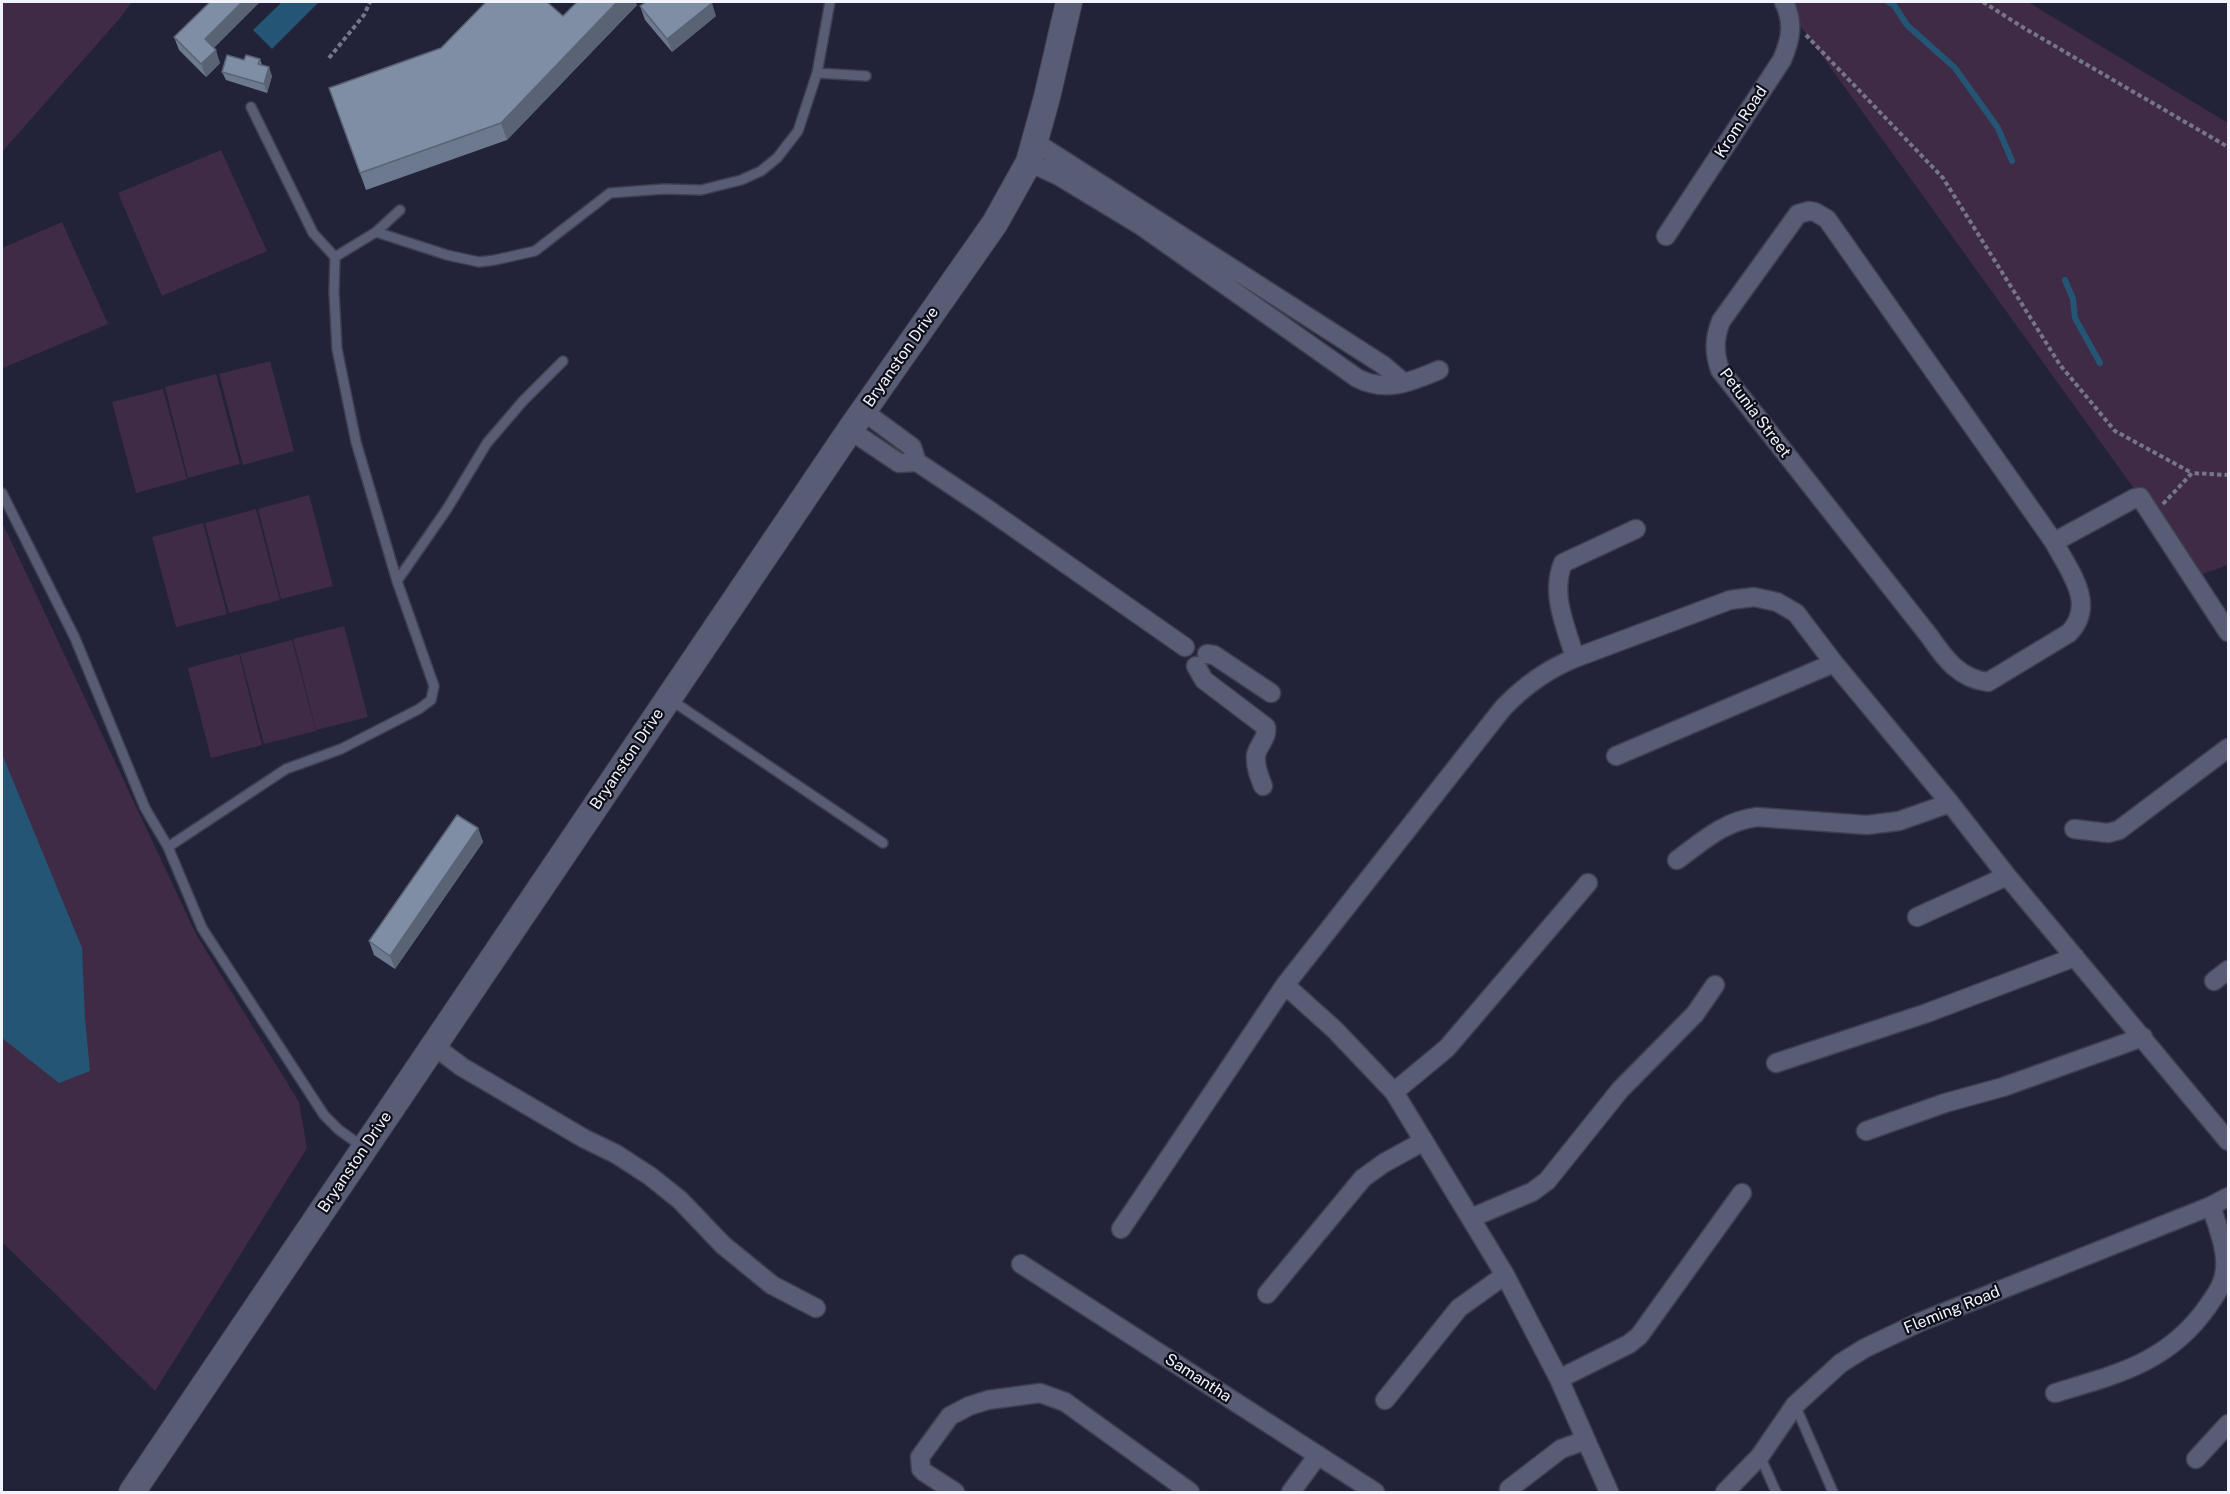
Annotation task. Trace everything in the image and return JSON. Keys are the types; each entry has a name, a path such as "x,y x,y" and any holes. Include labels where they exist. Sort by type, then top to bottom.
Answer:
{"street":[{"path":"1053,2 1059,45"},
{"name":"Bryanston Drive","path":"132,1492 856,421 985,238 1016,188 1032,152 1069,2"},
{"name":"Krom Road","path":"1666,236 1782,60 1789,45 1791,19 1784,2"},
{"path":"1032,152 1355,347 1404,383"},
{"path":"1032,152 1059,176 1140,225 1357,378 1378,386 1404,383 1438,370"},
{"name":"Petunia Street","path":"1815,212 1827,219 2054,542 2081,594 2082,604 2076,626 2069,633 1988,682 1975,680 1960,672 1944,658 1930,637 1720,370 1714,345 1721,321 1798,214 1815,212"},
{"path":"856,421 899,463 917,462 1185,647 1196,642 1202,645 1201,660 1204,680 1266,727 1266,735 1256,756 1263,786"},
{"path":"2054,542 2138,497 2142,499 2229,632"},
{"path":"1575,658 1561,612 1558,577 1563,563 1636,529"},
{"path":"1121,1229 1285,985 1503,708 1517,694 1560,664 1730,600 1754,597 1777,602 1796,613 2007,876 2229,1141"},
{"path":"1201,660 1214,655 1271,693"},
{"path":"1616,756 1834,663"},
{"path":"2074,829 2108,833 2119,830 2229,748"},
{"path":"1677,860 1716,830 1743,819 1757,817 1868,825 1899,821 1950,803"},
{"path":"1917,917 2007,876"},
{"path":"1394,1092 1447,1048 1588,883"},
{"path":"1776,1063 1927,1013 2074,957"},
{"path":"1285,985 1335,1030 1394,1092 1505,1275 1559,1379 1609,1492"},
{"path":"1471,1218 1532,1192 1547,1181 1620,1090 1695,1014 1715,985"},
{"path":"1866,1131 1945,1103 2003,1087 2143,1037"},
{"path":"434,1046 462,1067 585,1139 616,1154 650,1176 680,1200 723,1245 772,1285 816,1308"},
{"path":"1267,1294 1363,1178 1384,1162 1424,1141"},
{"path":"1559,1379 1629,1344 1639,1336 1742,1193"},
{"name":"Fleming Road","path":"1725,1492 1760,1456 1795,1405 1841,1363 1865,1348 1920,1322 2229,1197"},
{"path":"2055,1393 2126,1372 2151,1359 2176,1342 2200,1317 2222,1286 2225,1268 2220,1235 2211,1206"},
{"name":"Samantha","path":"1021,1264 1375,1492"},
{"path":"1385,1400 1460,1308 1505,1275"},
{"path":"955,1492 924,1473 921,1469 920,1457 950,1416 969,1406 988,1400 1040,1393 1065,1402 1190,1492"},
{"path":"2196,1459 2229,1424"},
{"path":"1509,1489 1561,1449 1586,1440"},
{"path":"1291,1492 1318,1455"}],"lane":[{"path":"376,232 447,255 479,262 495,260 535,251 610,193 664,189 701,190 741,180 760,171 777,158 789,144 804,116 817,73 830,2"},
{"path":"817,73 866,76"},
{"path":"168,847 286,769 341,749 419,709 431,700 434,686 397,581 356,442 341,369 335,321 334,257 312,233 251,107"},
{"path":"334,257 376,232 400,210"},
{"path":"397,581 447,509 487,443 523,400 563,361"},
{"path":"2,493 75,638 145,807 168,847 202,928 309,1095 339,1130 365,1148"},
{"path":"669,698 884,843"},
{"path":"1795,1405 1833,1492"},
{"path":"1760,1456 1776,1492"}],"path":[{"path":"329,58 364,15 370,2"},
{"path":"1983,2 2229,147"},
{"path":"1791,19 1943,178 2060,365 2115,431 2192,473 2229,475"},
{"path":"2152,515 2192,473"}],"shaded area":[{"path":"2,2 132,2 2,152"},
{"path":"1779,2 2028,2 2228,123 2228,565 2197,576 1789,10"},
{"path":"221,150 267,251 162,296 118,193"},
{"path":"62,222 108,324 3,368 2,248"},
{"path":"270,361 294,451 243,465 219,374"},
{"path":"216,374 240,464 188,478 165,387"},
{"path":"163,389 187,479 136,493 112,402"},
{"path":"309,495 333,586 281,599 258,509"},
{"path":"256,509 280,600 229,613 205,523"},
{"path":"2,522 197,936 299,1102 307,1148 155,1391 2,1242"},
{"path":"203,523 227,614 176,627 152,537"},
{"path":"344,626 368,717 316,730 293,639"},
{"path":"292,640 316,731 264,744 240,654"},
{"path":"239,654 262,745 211,758 188,668"}],"water":[{"path":"282,2 318,3 272,49 253,30"},
{"path":"2,754 82,948 90,1071 59,1083 2,1038"}],"building":[{"path":"210,2 242,2 205,39 216,50 201,64 174,37"},
{"path":"486,2 547,2 563,16 577,2 617,2 501,123 360,173 329,88 441,48"},
{"path":"646,2 712,3 667,39 640,6"},
{"path":"227,55 244,60 246,55 260,59 258,64 269,67 264,84 222,72"},
{"path":"457,815 478,828 390,956 369,941"}],"waterway":[{"path":"1888,2 1894,5 1907,25 1955,68 1998,128 2012,161"},
{"path":"2065,280 2073,299 2075,318 2100,363"}]}
